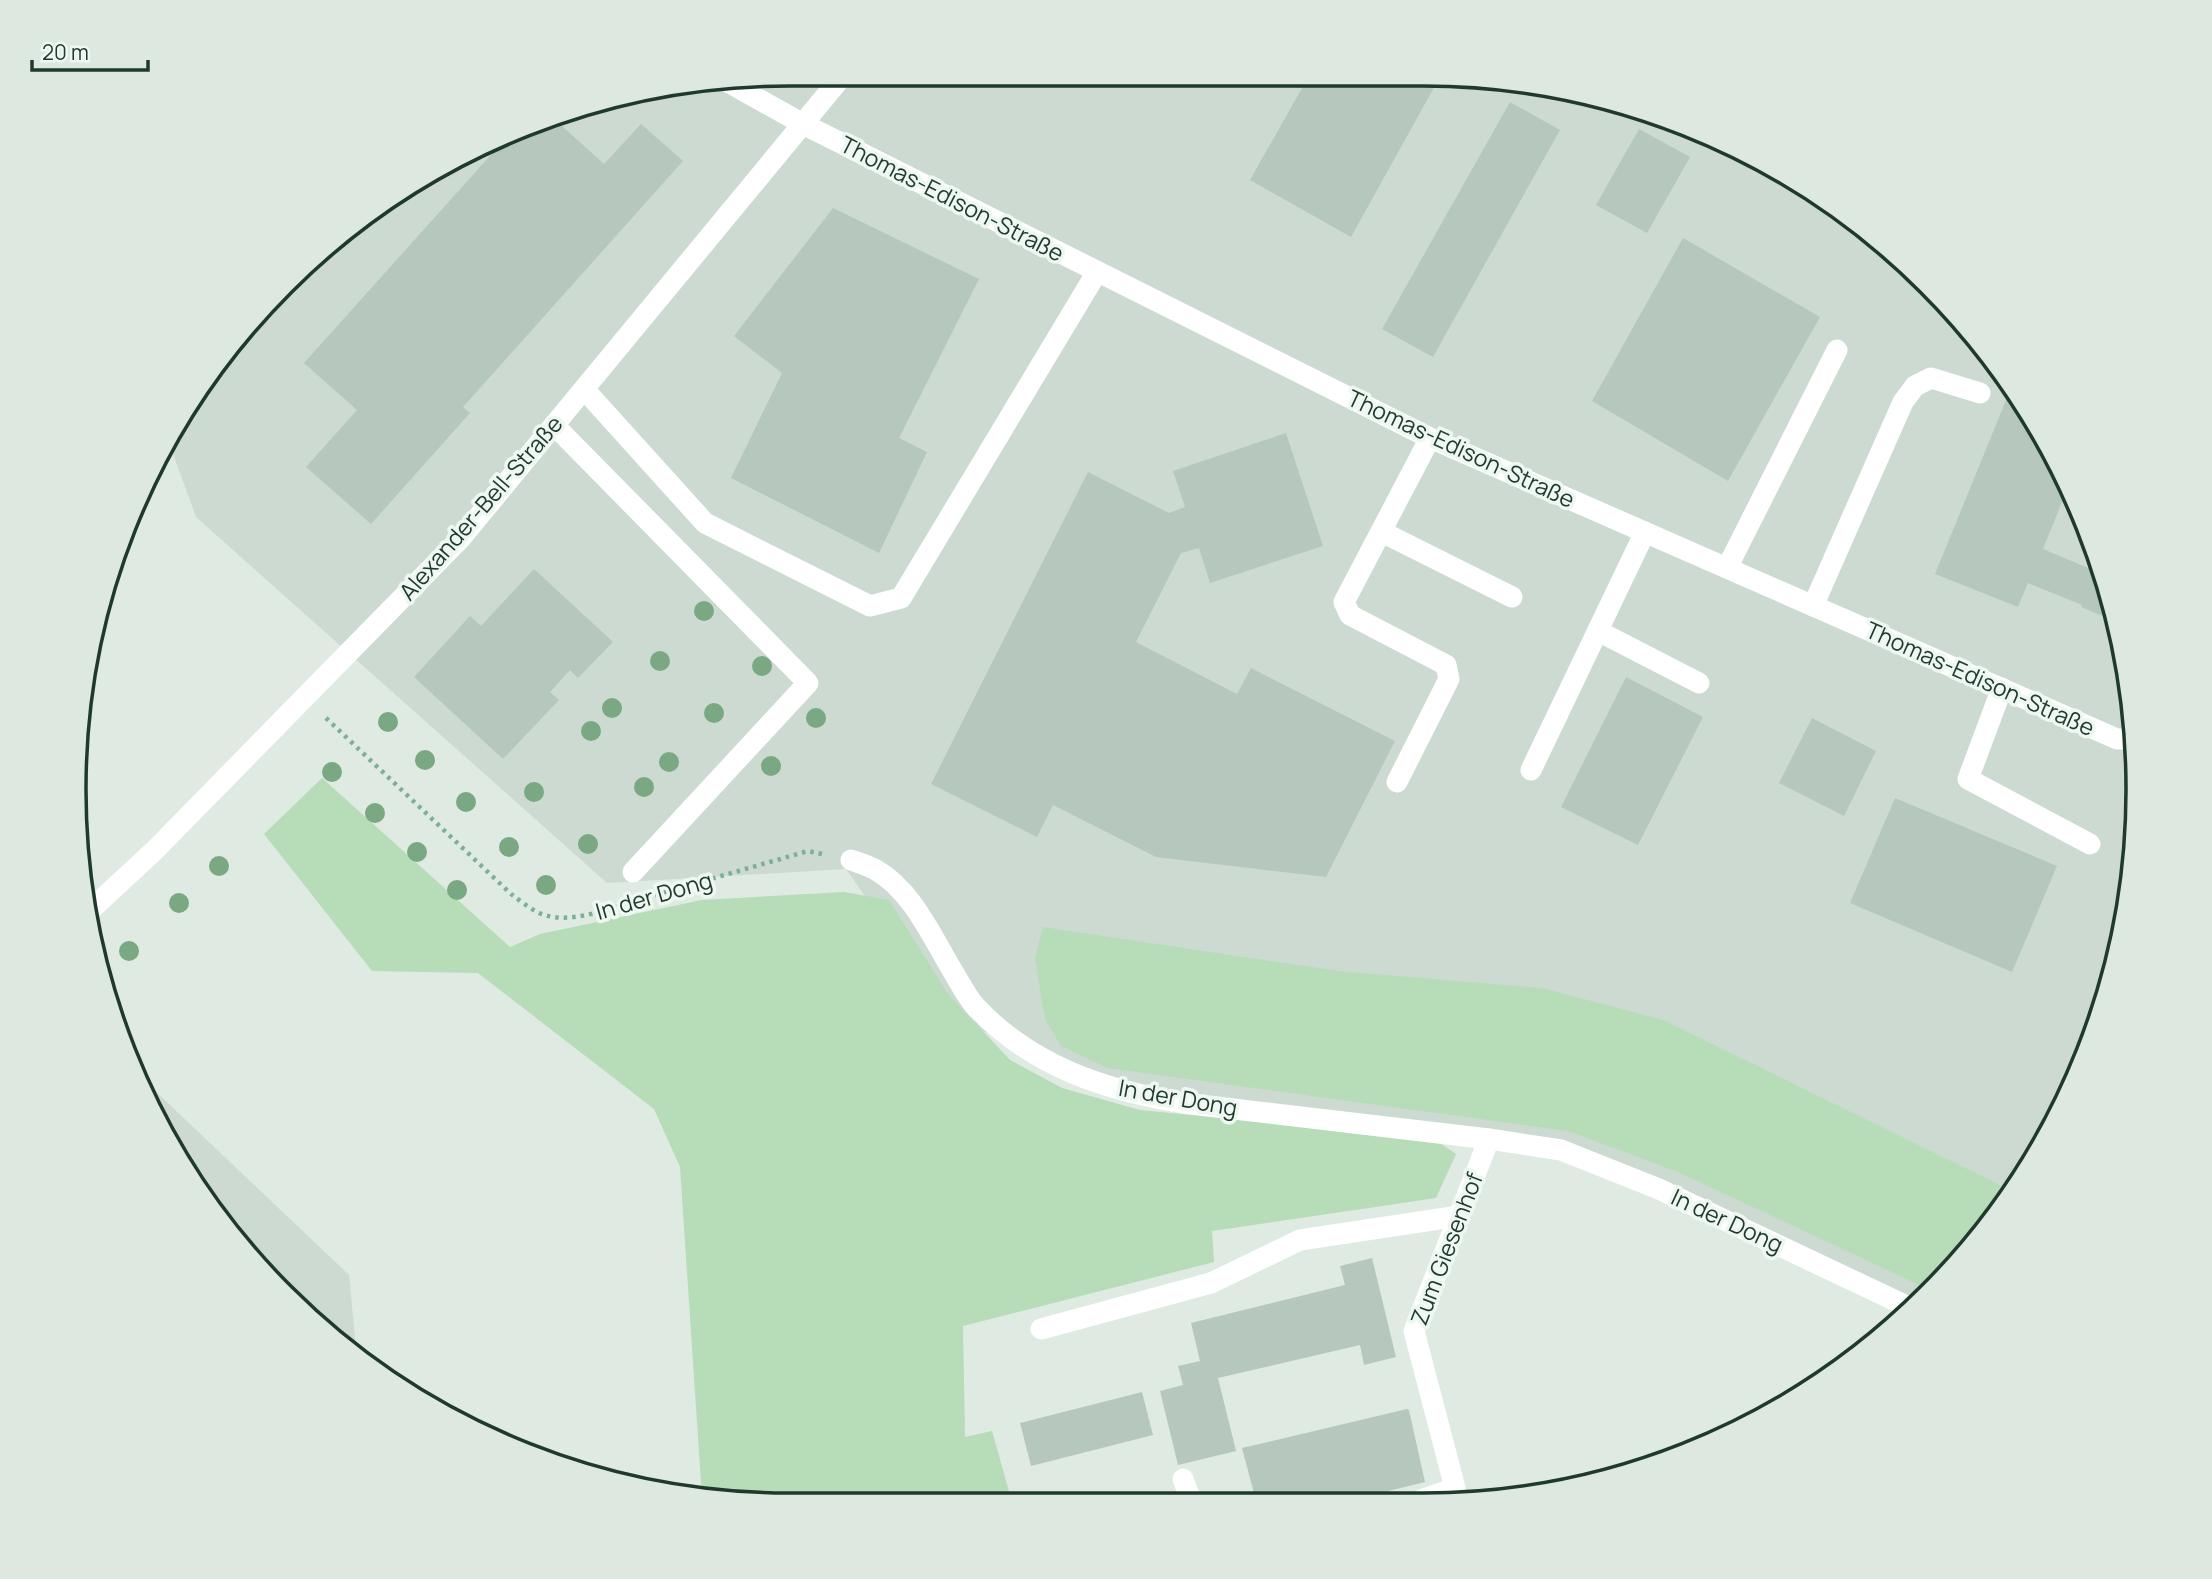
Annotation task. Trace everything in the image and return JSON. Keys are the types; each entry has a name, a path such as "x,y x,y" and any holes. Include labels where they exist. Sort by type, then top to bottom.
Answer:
{"street":[{"name":"Alexander-Bell-Straße","path":"96,905 154,851 460,539 834,86"},
{"name":"Thomas-Edison-Straße","path":"738,88 803,124 1430,438 2118,739 2125,739"},
{"path":"584,389 705,523 870,606 901,598 1097,272"},
{"path":"1727,569 1837,350"},
{"path":"1813,606 1903,402 1915,386 1931,378 1980,393"},
{"path":"554,425 808,683 633,872"},
{"path":"1397,782 1449,679 1446,665 1350,615 1344,602 1430,438"},
{"path":"1382,532 1512,597"},
{"path":"1531,770 1645,532"},
{"path":"1598,631 1699,683"},
{"path":"2002,688 1968,779 2091,844"},
{"name":"In der Dong","path":"851,860 876,870 898,887 914,907 973,1005 1036,1057 1071,1074 1136,1095 1183,1103 1561,1150 1659,1189 1903,1303"},
{"name":"Zum Giesenhof","path":"1442,1493 1455,1488 1414,1331 1489,1139"},
{"path":"1041,1329 1211,1283 1300,1240 1459,1216"},
{"path":"1183,1479 1188,1493"}],"path":[{"name":"In der Dong","path":"305,698 510,894 538,912 561,918 584,916 637,900"},
{"name":"In der Dong","path":"650,897 808,851 851,860"}],"shaded area":[{"path":"1422,86 1469,87 1560,99 1649,123 1692,139 1734,158 1813,204 1887,260 1920,292 1952,325 2008,399 2054,478 2073,520 2089,563 2113,652 2125,743 2126,790 2125,836 2113,927 2089,1016 2073,1059 2032,1141 1981,1218 1952,1254 1907,1300 1561,1150 1183,1103 952,1020 846,869 607,883 196,517 172,452 204,399 260,325 325,260 399,204 478,158 563,123 652,99 743,87"},
{"path":"152,1088 349,1275 356,1344 292,1287 260,1254 231,1218 180,1141"}],"green space":[{"path":"322,778 510,947 540,934 702,900 844,892 889,900 948,994 1010,1060 1062,1088 1140,1110 1434,1139 1456,1154 1436,1198 1212,1231 1214,1262 963,1326 965,1437 992,1431 1009,1493 790,1493 701,1487 680,1167 654,1109 478,973 372,971 264,834"},
{"path":"1043,927 1338,971 1542,988 1663,1020 2003,1187 1952,1254 1921,1286 1678,1172 1568,1131 1108,1068 1061,1046 1045,1019 1035,958"}],"building":[{"path":"1303,86 1435,86 1351,237 1250,180"},
{"path":"1510,102 1560,130 1433,357 1382,329"},
{"path":"560,124 604,164 641,124 683,161 463,407 470,413 371,524 306,467 357,410 304,363 495,150"},
{"path":"1639,129 1690,157 1647,233 1596,205"},
{"path":"833,208 979,279 899,438 927,452 879,553 731,478 782,373 734,336"},
{"path":"1683,238 1820,317 1728,481 1592,401"},
{"path":"2007,398 2032,438 2063,499 2043,549 2091,569 2104,617 2028,583 2018,607 1935,574"},
{"path":"1286,433 1323,546 1210,583 1199,548 1181,553 1136,642 1237,694 1251,668 1395,741 1326,877 1156,857 1053,805 1037,837 931,784 1088,472 1169,513 1185,507 1173,471"},
{"path":"534,569 613,642 578,678 570,670 550,692 559,700 503,759 414,677 470,616 481,626"},
{"path":"1626,677 1703,717 1638,845 1561,807"},
{"path":"1812,718 1876,751 1844,816 1779,783"},
{"path":"1895,798 2057,866 2012,972 1850,903"},
{"path":"1372,1258 1396,1357 1364,1365 1360,1345 1218,1378 1236,1451 1178,1465 1160,1391 1183,1385 1178,1366 1200,1361 1191,1323 1345,1285 1340,1266"},
{"path":"1142,1392 1153,1435 1031,1466 1020,1423"},
{"path":"1407,1409 1425,1482 1380,1493 1254,1493 1242,1448"}]}
